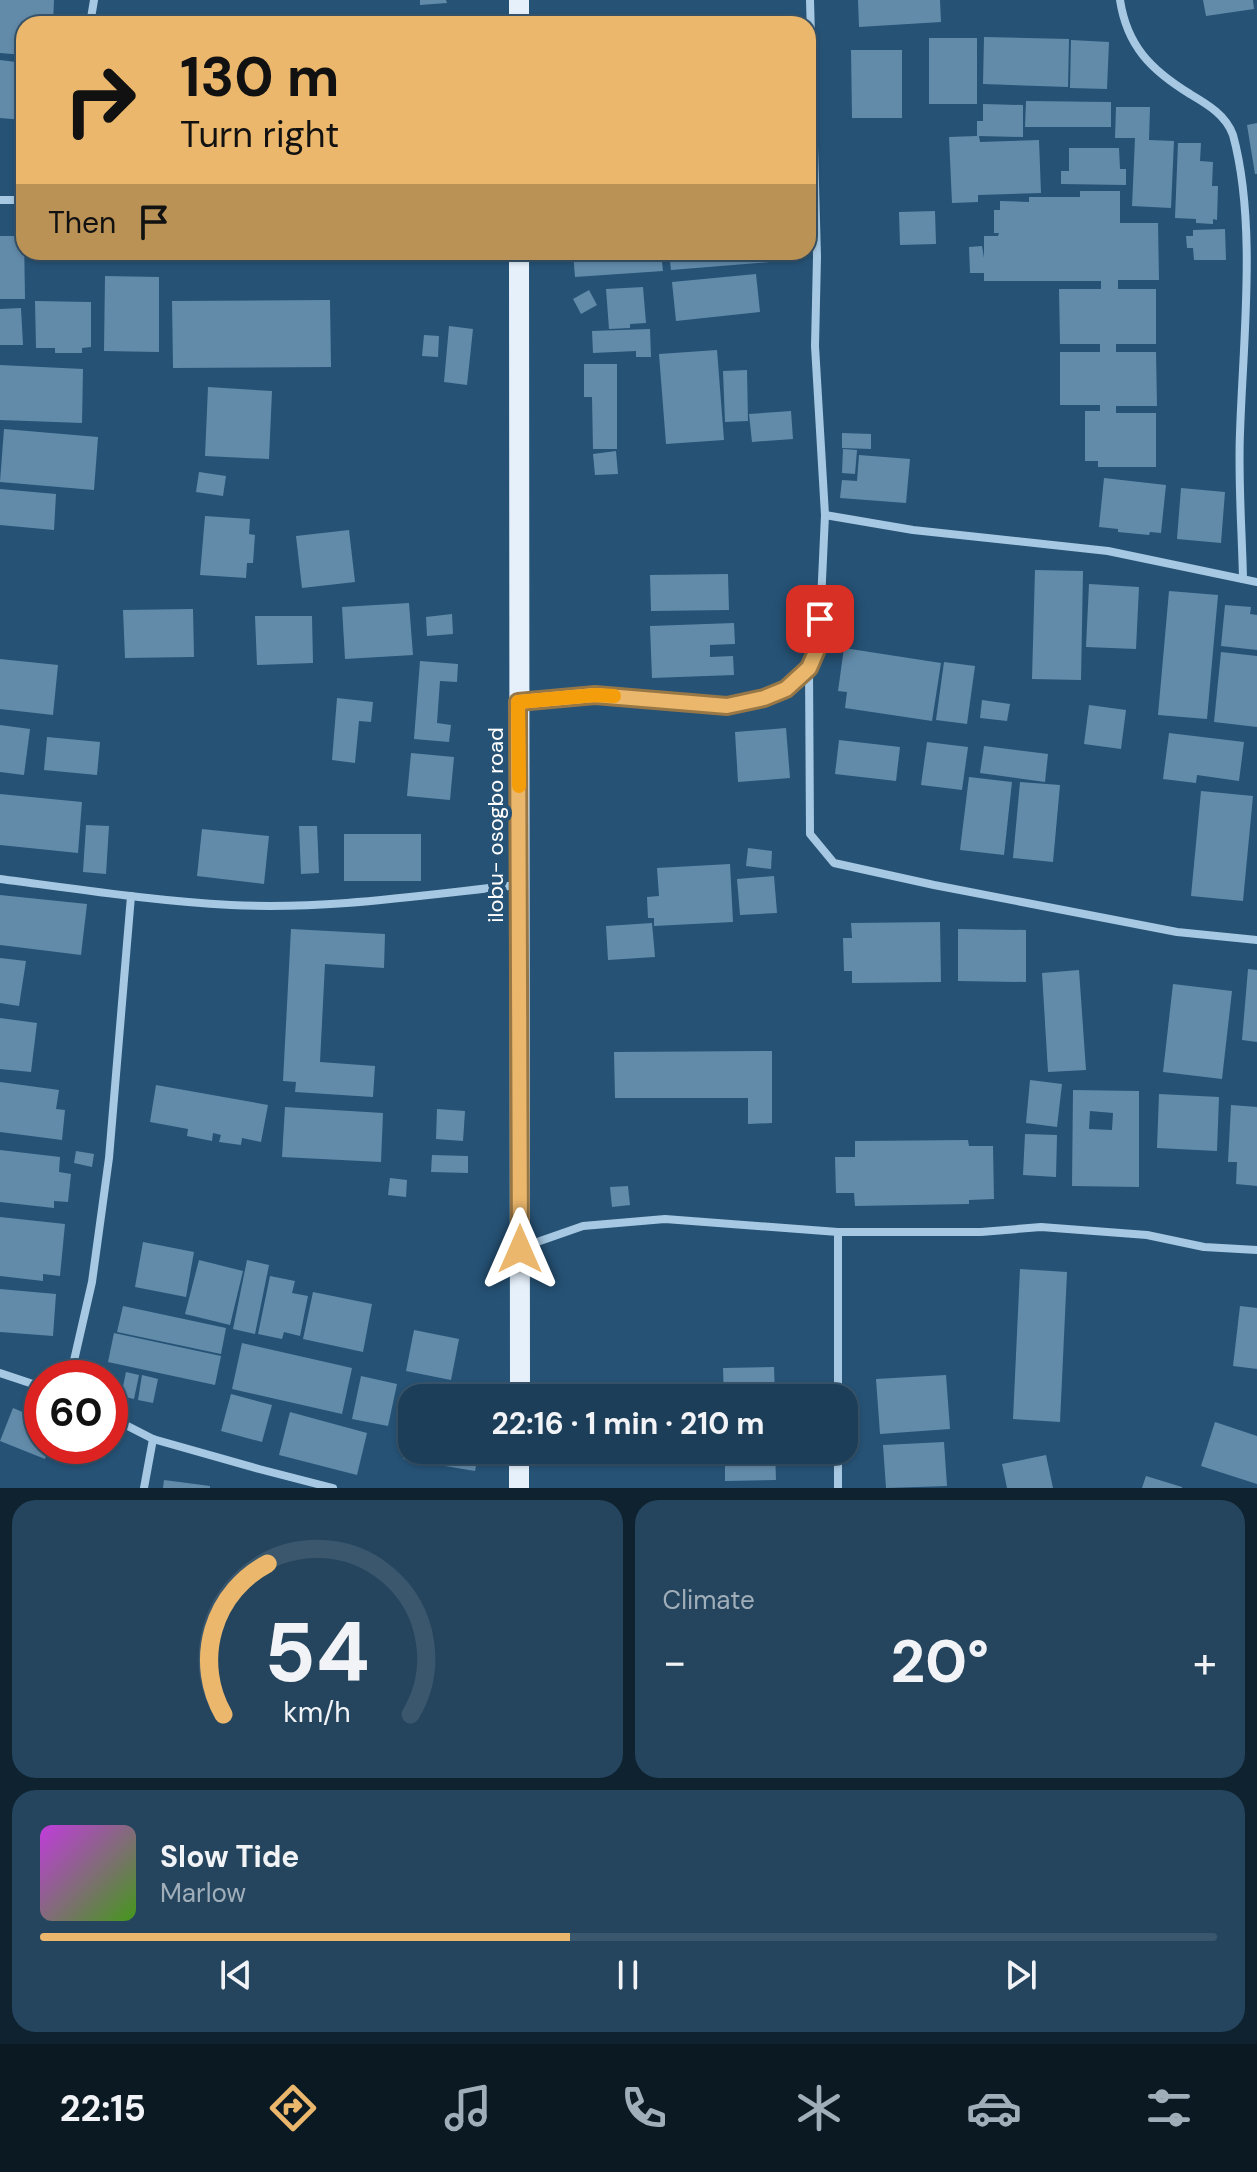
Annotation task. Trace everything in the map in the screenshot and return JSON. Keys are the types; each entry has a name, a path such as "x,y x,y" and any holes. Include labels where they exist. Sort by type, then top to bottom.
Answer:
{"main road":[{"name":"ilobu- osogbo road","path":"519,260 520,1384"},
{"path":"519,1464 519,1488"}],"street":[{"path":"1120,0 1123,21 1134,43 1152,67 1210,105 1232,132 1244,177 1249,257 1240,435 1243,579"},
{"path":"816,220 815,346 825,515 819,645 809,668 810,834 834,863 1177,932 1257,940"},
{"path":"825,515 913,530 1108,551 1257,582"},
{"path":"518,702 595,695 727,706 764,698 786,689 809,668"},
{"path":"0,879 232,905 337,904 519,884"},
{"path":"74,1360 92,1282 109,1158 131,896"},
{"path":"520,1249 583,1226 665,1219 838,1232 981,1232 1041,1227 1147,1235 1204,1247 1257,1250"},
{"path":"838,1232 838,1384"},
{"path":"0,1373 24,1381"},
{"path":"128,1426 153,1439 333,1488"},
{"path":"144,1488 153,1439"},
{"path":"838,1464 838,1488"}],"building":[{"path":"0,0 54,0 53,16 16,16 16,54 0,53"},
{"path":"420,0 446,0 447,3 420,5"},
{"path":"858,0 940,0 941,22 859,27"},
{"path":"1203,0 1253,0 1254,9 1206,16"},
{"path":"984,37 1069,39 1068,87 983,84"},
{"path":"929,38 977,38 977,104 929,104"},
{"path":"1071,40 1109,42 1107,89 1070,88"},
{"path":"851,50 902,50 902,118 852,118"},
{"path":"0,60 16,62 16,119 0,118"},
{"path":"1026,101 1111,102 1111,127 1025,127"},
{"path":"983,104 1023,105 1023,137 979,136 980,142 1039,140 1041,193 978,195 978,202 952,203 949,137 977,136 977,121 983,121"},
{"path":"1116,107 1150,107 1149,140 1174,141 1171,208 1132,206 1135,138 1115,138"},
{"path":"1257,123 1257,174 1255,174 1247,125"},
{"path":"1178,143 1201,143 1200,161 1213,162 1212,186 1218,186 1217,220 1213,219 1213,224 1175,218"},
{"path":"1069,148 1119,148 1120,169 1126,169 1126,185 1061,184 1061,171 1069,171"},
{"path":"1080,191 1120,191 1120,223 1158,223 1159,280 1118,280 1118,289 1156,289 1156,344 1116,344 1116,352 1156,352 1157,406 1116,406 1116,413 1156,413 1156,467 1098,467 1098,461 1085,461 1085,411 1100,411 1100,405 1060,405 1060,352 1100,352 1100,344 1060,344 1059,289 1101,289 1101,281 984,281 984,273 970,273 969,247 982,246 984,258 984,236 998,236 999,233 994,233 994,210 1000,210 1000,201 1029,202 1029,197 1080,197"},
{"path":"935,211 936,244 900,245 899,212"},
{"path":"1225,229 1226,260 1194,260 1193,248 1187,248 1186,236 1193,236 1193,230"},
{"path":"0,236 16,236 16,260 24,260 25,299 0,299"},
{"path":"574,260 662,260 663,271 575,277"},
{"path":"670,260 770,262 671,270"},
{"path":"756,274 760,312 676,321 672,282"},
{"path":"105,276 159,277 159,352 104,351"},
{"path":"643,287 646,323 609,329 606,289"},
{"path":"589,290 597,305 581,314 573,299"},
{"path":"330,300 331,367 173,368 172,301"},
{"path":"35,301 91,302 91,347 82,348 82,353 55,353 55,348 36,348"},
{"path":"21,308 23,345 0,345 0,309"},
{"path":"449,326 473,329 467,385 444,382"},
{"path":"650,329 651,357 636,357 636,351 593,353 592,331"},
{"path":"424,335 439,336 438,357 422,356"},
{"path":"717,350 724,440 666,444 659,354"},
{"path":"584,364 617,364 617,449 593,449 592,397 584,397"},
{"path":"0,365 83,369 82,423 0,420"},
{"path":"747,370 748,421 725,422 723,371"},
{"path":"208,387 272,391 269,459 205,456"},
{"path":"791,411 793,439 752,442 749,414"},
{"path":"4,429 98,437 94,490 0,482"},
{"path":"842,433 871,434 871,449 842,448"},
{"path":"843,449 857,450 855,474 842,473"},
{"path":"616,451 618,474 595,475 593,454"},
{"path":"859,455 910,459 906,503 840,498 842,480 857,481"},
{"path":"199,472 226,476 223,496 196,492"},
{"path":"1104,478 1166,485 1161,533 1118,532 1118,529 1099,527"},
{"path":"1181,488 1225,492 1221,543 1177,539"},
{"path":"0,489 56,494 54,530 0,525"},
{"path":"205,516 250,519 249,534 255,535 253,563 247,563 246,578 200,575"},
{"path":"349,530 355,582 302,588 296,536"},
{"path":"1035,570 1083,571 1081,680 1032,679"},
{"path":"728,574 729,610 651,611 650,575"},
{"path":"1089,584 1139,587 1136,649 1086,647"},
{"path":"1169,591 1218,595 1207,719 1158,715"},
{"path":"409,603 413,655 345,659 342,607"},
{"path":"1225,605 1251,607 1250,614 1257,615 1257,650 1221,646"},
{"path":"193,609 194,657 125,658 123,610"},
{"path":"452,614 453,634 427,636 426,617"},
{"path":"255,616 312,616 313,663 257,665"},
{"path":"734,623 735,644 710,645 710,657 733,656 734,675 652,678 650,626"},
{"path":"844,648 941,663 932,721 845,708 847,692 838,691"},
{"path":"1221,652 1257,656 1257,727 1214,722"},
{"path":"0,659 58,665 53,715 0,709"},
{"path":"420,661 458,664 457,682 440,681 437,723 451,725 449,742 414,739"},
{"path":"944,662 975,666 967,724 936,720"},
{"path":"337,698 373,702 371,722 359,721 355,763 332,760"},
{"path":"982,700 1010,704 1007,721 980,718"},
{"path":"1089,705 1126,710 1121,749 1084,744"},
{"path":"0,725 30,729 24,775 0,772"},
{"path":"786,728 790,778 738,782 735,732"},
{"path":"1169,733 1244,742 1239,781 1197,775 1196,783 1163,779"},
{"path":"47,737 100,742 97,775 44,770"},
{"path":"839,740 900,747 896,781 835,774"},
{"path":"927,742 968,747 962,790 921,785"},
{"path":"984,746 1048,754 1045,782 980,773"},
{"path":"411,753 454,757 450,800 407,796"},
{"path":"969,777 1012,782 1004,855 960,850"},
{"path":"1020,782 1060,785 1053,862 1013,858"},
{"path":"1201,791 1253,796 1243,901 1191,896"},
{"path":"0,794 82,802 78,853 0,845"},
{"path":"86,825 109,826 106,874 83,872"},
{"path":"299,826 317,826 319,873 301,874"},
{"path":"202,829 269,836 264,884 197,876"},
{"path":"344,834 421,834 421,881 344,881"},
{"path":"748,848 772,851 771,869 746,866"},
{"path":"730,864 733,922 654,926 654,918 648,918 647,897 659,896 657,868"},
{"path":"774,876 777,913 740,915 737,879"},
{"path":"0,895 87,904 81,955 0,945"},
{"path":"940,922 941,982 852,983 852,971 844,971 843,938 852,938 851,923"},
{"path":"652,923 655,957 608,960 606,926"},
{"path":"291,929 385,934 384,968 325,964 320,1062 375,1066 373,1097 295,1092 296,1082 283,1081"},
{"path":"958,929 1026,930 1026,982 958,981"},
{"path":"0,958 26,961 19,1006 0,1003"},
{"path":"1248,969 1257,970 1257,1042 1242,1040"},
{"path":"1079,970 1086,1070 1048,1072 1042,973"},
{"path":"1173,984 1232,991 1222,1079 1163,1072"},
{"path":"0,1018 37,1023 31,1072 0,1069"},
{"path":"772,1051 772,1123 748,1124 748,1098 615,1098 614,1052"},
{"path":"1030,1080 1062,1084 1057,1127 1026,1123"},
{"path":"0,1082 59,1090 56,1109 65,1110 62,1140 0,1132"},
{"path":"156,1085 268,1105 261,1142 242,1138 241,1145 219,1142 221,1135 213,1133 212,1141 187,1136 188,1129 150,1122"},
{"path":"1073,1090 1139,1091 1139,1187 1072,1186","holes":["1090,1111 1113,1113 1112,1130 1089,1129"]},
{"path":"1159,1094 1219,1097 1217,1151 1157,1148"},
{"path":"1231,1105 1257,1107 1257,1186 1236,1184 1237,1162 1228,1162"},
{"path":"285,1107 383,1113 381,1162 282,1157"},
{"path":"437,1109 465,1111 463,1141 436,1139"},
{"path":"1025,1134 1057,1135 1056,1177 1023,1175"},
{"path":"968,1140 969,1146 993,1146 994,1199 969,1200 969,1204 855,1206 854,1193 836,1193 835,1157 855,1157 855,1141"},
{"path":"0,1150 60,1157 59,1172 71,1174 68,1202 54,1201 54,1208 0,1202"},
{"path":"76,1151 94,1154 92,1167 74,1163"},
{"path":"432,1155 468,1156 468,1173 431,1172"},
{"path":"390,1178 407,1180 406,1197 388,1195"},
{"path":"628,1186 630,1205 612,1207 610,1187"},
{"path":"0,1217 65,1224 60,1276 43,1274 43,1281 0,1276"},
{"path":"143,1242 194,1252 186,1297 135,1287"},
{"path":"199,1260 243,1271 230,1325 185,1314"},
{"path":"247,1260 269,1265 255,1334 233,1329"},
{"path":"1020,1269 1067,1272 1060,1422 1013,1419"},
{"path":"270,1276 295,1281 292,1293 308,1296 300,1336 284,1332 282,1339 258,1334"},
{"path":"0,1289 56,1294 53,1336 0,1332"},
{"path":"313,1292 372,1304 363,1352 303,1339"},
{"path":"123,1306 226,1328 221,1354 117,1332"},
{"path":"1240,1306 1257,1308 1257,1369 1233,1366"},
{"path":"414,1330 459,1339 451,1380 406,1371"},
{"path":"114,1333 221,1356 215,1385 128,1366 128,1360 108,1360"},
{"path":"242,1343 352,1368 342,1414 232,1389"},
{"path":"774,1367 775,1384 724,1384 723,1368"},
{"path":"128,1372 139,1375 134,1399 128,1398"},
{"path":"142,1375 158,1379 153,1403 138,1400"},
{"path":"946,1375 950,1429 880,1434 876,1379"},
{"path":"361,1376 397,1384 388,1426 352,1419"},
{"path":"231,1394 272,1405 262,1442 221,1431"},
{"path":"13,1408 24,1413 24,1451 0,1441"},
{"path":"290,1412 367,1433 357,1475 279,1455"},
{"path":"1215,1422 1257,1436 1257,1484 1201,1466"},
{"path":"944,1442 947,1486 886,1488 883,1445"},
{"path":"1046,1455 1053,1488 1007,1488 1002,1464"},
{"path":"433,1464 476,1464 475,1471"},
{"path":"725,1464 775,1464 776,1480 725,1481"},
{"path":"1146,1476 1182,1487 1182,1488 1142,1488"},
{"path":"164,1480 210,1486 210,1488 163,1488"}],"slow traffic":[{"path":"519,786 518,702 614,696"}],"route":[{"path":"520,1249 518,702 595,695 727,706 764,698 786,689 809,668 819,645 820,619"}]}
